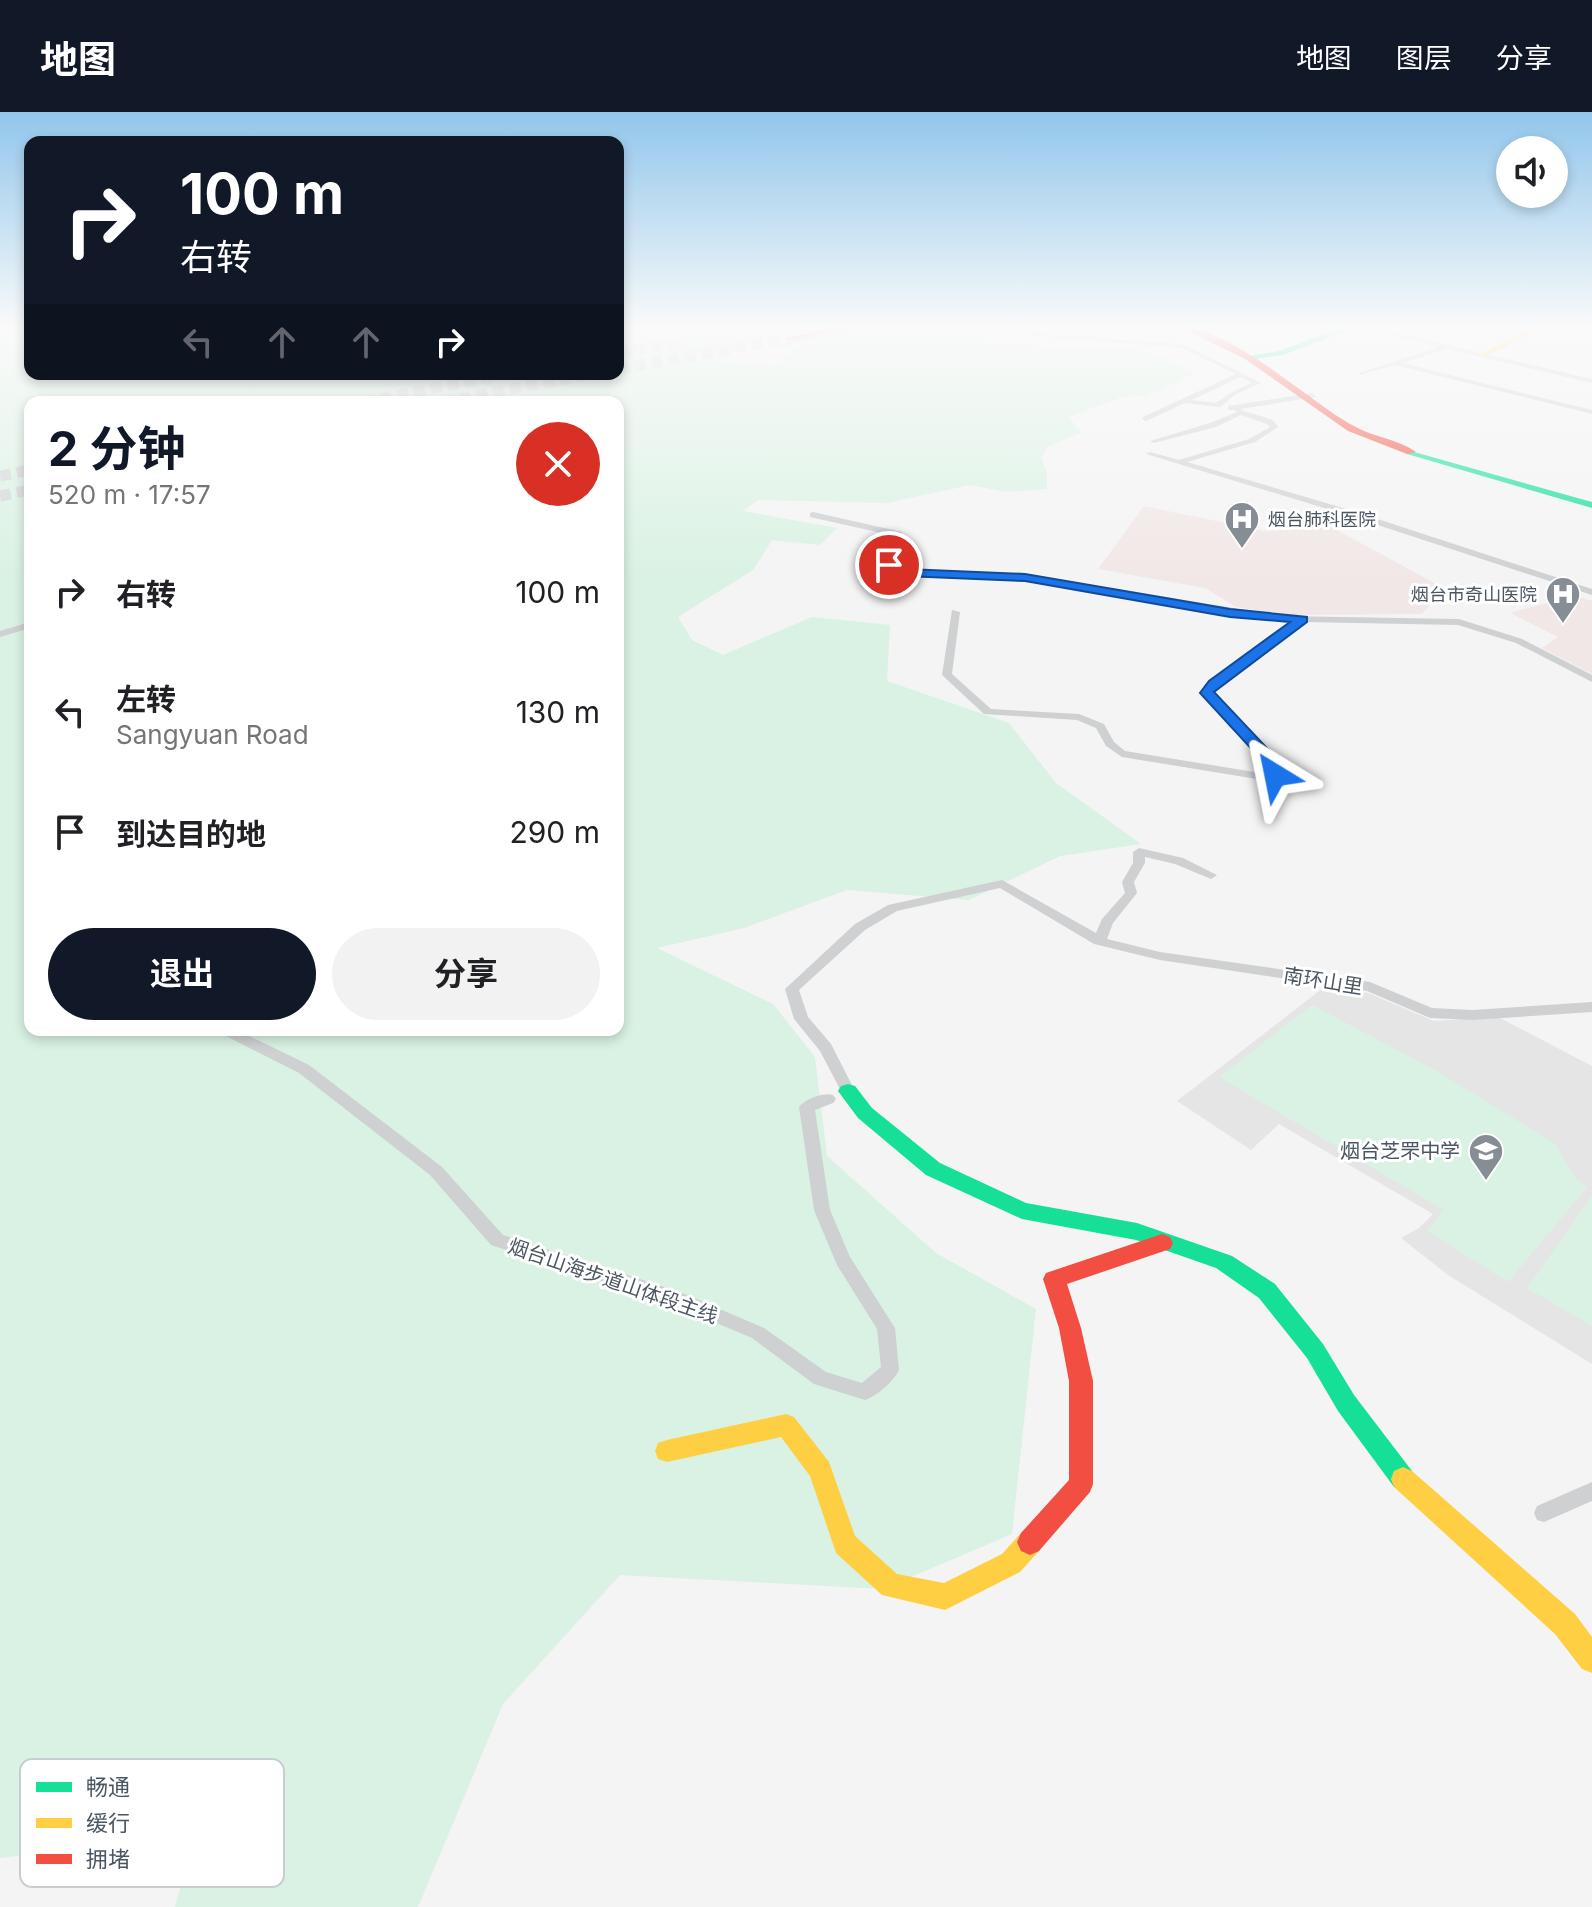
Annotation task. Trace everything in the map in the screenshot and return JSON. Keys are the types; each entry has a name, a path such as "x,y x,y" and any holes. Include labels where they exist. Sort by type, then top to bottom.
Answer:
{"street":[{"path":"1146,419 1160,413"},
{"path":"1154,441 1213,425 1234,413"},
{"path":"1179,463 1201,452 1231,450 1274,427 1270,422 1246,413"},
{"path":"1333,413 1346,422 1389,441 1592,503"},
{"path":"1150,454 1347,512 1592,592"},
{"path":"813,515 899,534 897,558 889,565 904,572 1025,577 1230,613 1302,619 1459,622 1500,633 1592,679"},
{"path":"955,612 947,675 988,712 1079,717 1100,726 1110,744 1122,754 1269,778 1275,775 1276,767 1207,693 1213,683 1302,619"},
{"path":"0,634 24,627"},
{"path":"1211,875 1188,864 1139,852 1139,863 1128,882 1131,893 1107,922 1099,941 1002,884 893,908 860,927 792,989 801,1019 826,1048 848,1091 865,1113 933,1169 1022,1211 1137,1232 1224,1262 1267,1291 1315,1351 1346,1403 1396,1473 1565,1624 1592,1659"},
{"name":"南环山里","path":"1099,941 1160,956 1370,987 1430,1013 1472,1015 1592,1007"},
{"name":"烟台山海步道山体段主线","path":"237,1036 304,1069 436,1171 497,1240 674,1297 758,1333 820,1378 865,1392 890,1370 886,1328 843,1260 822,1210 807,1107 828,1099"},
{"path":"667,1451 786,1425 820,1470 845,1544 891,1586 945,1597 1011,1563 1081,1484 1081,1381 1070,1328 1054,1279 1162,1243"},
{"path":"1544,1513 1592,1491"}],"shaded area":[{"name":"烟台肺科医院","path":"1144,506 1264,531 1331,527 1444,588 1422,614 1288,615 1236,607 1205,588 1098,569"},
{"name":"烟台市奇山医院","path":"1564,592 1592,601 1592,674 1542,648 1558,637 1510,613 1561,599"},
{"name":"烟台芝罘中学","path":"1323,988 1368,993 1434,1021 1498,1017 1592,1066 1592,1364 1448,1275 1401,1238 1419,1228 1433,1214 1279,1124 1251,1150 1177,1101"}],"green space":[{"path":"0,413 24,413 24,1036 624,1036 624,413 1080,413 1069,417 1081,433 1049,446 1041,458 1047,472 1047,489 1006,492 970,485 887,503 758,500 743,511 837,528 820,545 772,540 753,570 678,617 692,640 723,655 812,617 890,625 887,681 1009,723 1056,783 1141,844 1060,856 969,900 847,890 744,928 657,948 773,1004 815,1057 827,1156 936,1253 1036,1309 1012,1534 883,1589 620,1575 503,1704 418,1907 175,1907 180,1887 284,1887 284,1759 20,1759 20,1856 0,1858"},
{"path":"1312,1005 1435,1070 1555,1144 1575,1178 1587,1187 1508,1282 1427,1231 1444,1210 1219,1077"},
{"path":"1592,1196 1592,1326 1527,1288"}],"tunnel":[{"path":"0,476 24,471"},
{"path":"0,496 24,491"}],"traffic: fast":[{"path":"1411,452 1592,505"},
{"path":"848,1091 865,1113 933,1169 1022,1211 1137,1232 1224,1262 1267,1291 1315,1351 1346,1403 1403,1479"}],"traffic: slow":[{"path":"667,1451 786,1425 820,1470 845,1544 891,1586 945,1597 1011,1563 1030,1542"},
{"path":"1403,1479 1565,1624 1592,1659"}],"traffic: jam":[{"path":"1328,413 1351,429 1411,452"},
{"path":"1030,1542 1081,1484 1081,1381 1070,1328 1054,1279 1162,1243"}],"place":[{"name":"烟台肺科医院","path":"1242,550"},
{"name":"烟台市奇山医院","path":"1563,625"},
{"name":"烟台芝罘中学","path":"1486,1182"}],"route":[{"path":"889,565 904,572 1025,577 1230,613 1302,619 1213,683 1207,693 1276,767 1275,775"}]}
